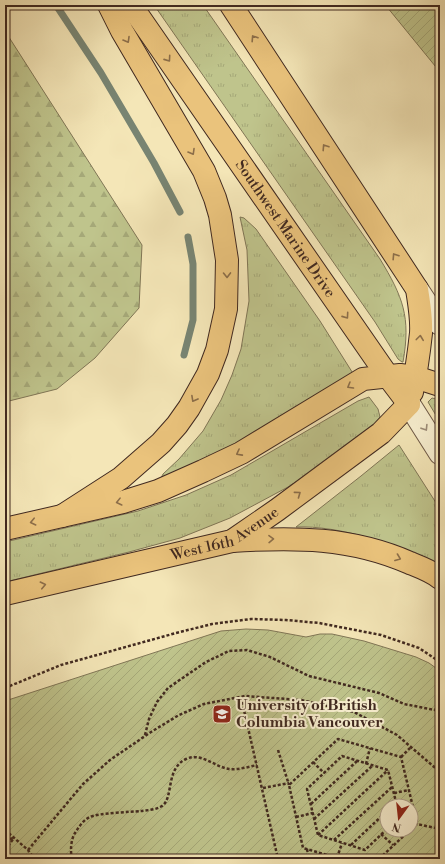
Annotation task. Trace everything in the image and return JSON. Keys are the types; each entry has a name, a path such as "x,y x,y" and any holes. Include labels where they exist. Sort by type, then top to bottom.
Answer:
{"main road":[{"path":"62,516 121,478 161,443 177,425 189,408 208,374 217,350 226,309 228,287 227,260 220,215 215,198 204,171 122,31 109,5"},
{"name":"Southwest Marine Drive","path":"129,5 137,14 387,375 409,404"},
{"path":"231,5 250,31 417,289 420,308 421,332 415,377 409,404"},
{"path":"5,529 123,502 158,491 241,453 363,379 400,374 415,377 440,386"},
{"name":"West 16th Avenue","path":"5,594 232,541 381,433 409,404"},
{"path":"232,541 312,539 354,545 397,557 433,573 440,578"}],"street":[{"path":"417,289 440,324"},
{"name":"Southwest Marine Drive","path":"409,404 440,453"}],"path":[{"path":"5,688 61,665 205,626 251,619 319,623 381,635 419,648 440,662"},
{"path":"145,735 149,719 157,702 168,688 206,662 229,651 247,650 270,657 309,676 379,693 404,704 435,710"},
{"path":"241,697 278,859"},
{"path":"28,850 83,784 110,760 145,735 179,715 204,704 241,697 301,700 354,712 397,735 440,772"},
{"path":"435,710 440,704"},
{"path":"435,710 440,725"},
{"path":"263,788 289,784 338,739 401,757"},
{"path":"401,757 411,747"},
{"path":"366,764 370,748"},
{"path":"278,750 289,784 303,848 341,859"},
{"path":"318,836 307,789 342,756 388,770"},
{"path":"72,859 72,837 81,824 90,817 152,810 163,806 167,799 170,780 176,767 186,759 198,757 219,766 231,769 256,765"},
{"path":"401,757 411,798"},
{"path":"310,804 357,761"},
{"path":"313,762 324,773"},
{"path":"314,820 372,765"},
{"path":"388,770 395,798"},
{"path":"318,836 388,770"},
{"path":"334,840 392,787"},
{"path":"394,793 409,790"},
{"path":"295,817 313,813"},
{"path":"350,846 379,819"},
{"path":"419,825 440,829"},
{"path":"5,830 28,850 34,859"},
{"path":"318,836 365,850 379,836"},
{"path":"5,840 14,838"},
{"path":"5,850 14,838"},
{"path":"385,838 393,845"},
{"path":"379,859 401,838"},
{"path":"337,858 342,843"},
{"path":"307,849 309,859"},
{"path":"31,856 66,859"}],"green space":[{"path":"154,5 203,5 388,272 399,296 405,320 406,332 403,362 398,359 375,322"},
{"path":"386,5 440,5 440,72 387,7"},
{"path":"5,31 142,245 139,308 95,358 57,389 5,402"},
{"path":"240,217 244,218 256,229 320,321 354,375 238,447 161,478 203,431 221,400 241,349 249,301 247,250"},
{"path":"369,397 378,409 380,417 368,431 334,458 288,487 230,518 180,538 5,582 5,542 138,511 186,495 231,475 358,401"},
{"path":"432,398 440,400 440,422 428,402"},
{"path":"399,445 440,509 440,567 408,551 370,538 331,529 296,527 361,476"},
{"name":"University of British Columbia Vancouver","path":"246,629 268,630 306,637 320,634 332,634 364,641 416,657 429,663 440,671 440,859 5,859 5,701 221,631"}],"waterway":[{"path":"56,5 101,73 154,163 180,212"},
{"path":"184,355 193,320 193,264 188,237"}],"place":[{"name":"University of British Columbia Vancouver","path":"222,714"}]}
